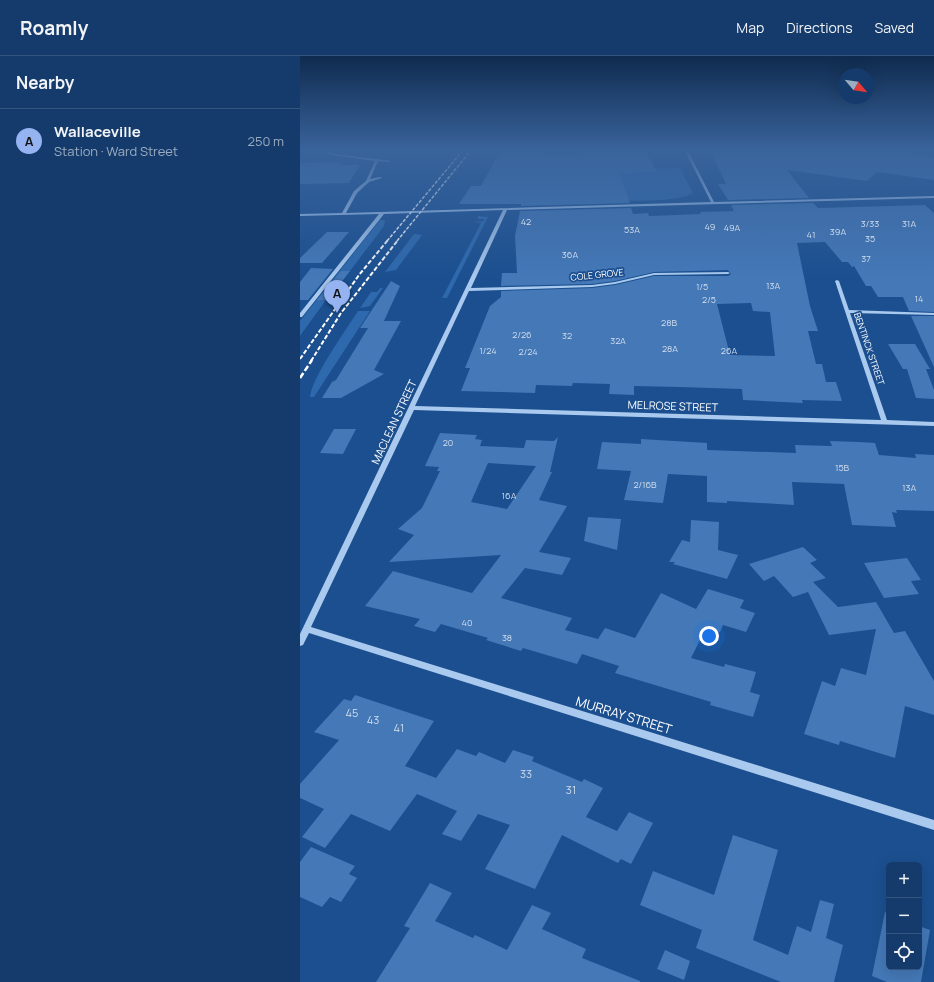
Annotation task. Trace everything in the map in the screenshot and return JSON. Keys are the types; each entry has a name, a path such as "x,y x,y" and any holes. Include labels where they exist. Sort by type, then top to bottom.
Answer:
{"street":[{"path":"344,214 355,192"},
{"path":"707,192 713,203"},
{"path":"300,215 934,197"},
{"name":"MACLEAN STREET","path":"300,642 506,209"},
{"path":"300,316 383,212"},
{"name":"COLE GROVE","path":"467,290 592,286 615,283 654,274 728,272"},
{"name":"BENTINCK STREET","path":"836,281 885,422"},
{"path":"847,311 934,314"},
{"name":"MELROSE STREET","path":"412,408 934,424"},
{"name":"MURRAY STREET","path":"307,628 934,825"}],"shaded area":[{"path":"599,192 693,193 686,196 665,200 610,201"},
{"path":"478,216 488,217 447,298 442,298 481,223 474,222 484,221 484,219 478,219"},
{"path":"380,220 385,220 384,226 350,271 343,271 320,300 326,300 300,336 300,321"},
{"path":"414,234 422,235 396,270 385,272"},
{"path":"380,288 383,288 370,306 360,308 371,292 377,292"},
{"path":"358,311 370,311 314,397 310,397 312,388 323,366"}],"building":[{"path":"467,192 626,192 630,203 521,206 521,204 459,204"},
{"path":"723,192 804,192 809,198 728,200"},
{"path":"813,203 818,208 925,205 934,213 934,312 909,311 903,297 878,297 871,286 866,286 854,266 852,267 848,262 842,262 825,242 797,243 810,306 818,331 808,331 816,364 822,364 826,382 836,382 842,401 802,400 803,403 743,400 742,389 679,387 634,386 634,395 609,394 610,384 573,383 572,386 536,385 535,393 461,391 470,368 465,368 490,306 501,297 501,291 592,288 615,285 654,276 728,276 731,274 728,270 654,272 615,281 592,284 501,286 502,273 517,273 515,236 520,211 631,208 633,214 648,213 649,216 734,211 731,205","holes":["751,303 753,311 770,312 775,356 730,355 717,304"]},
{"path":"327,232 349,232 322,263 300,263 300,258"},
{"path":"311,268 333,269 308,300 300,300 300,282"},
{"path":"341,271 350,271 328,300 317,300"},
{"path":"391,281 400,286 384,321 401,321 374,370 384,374 341,398 322,398 332,382 336,380 368,328 360,328"},
{"path":"911,316 934,316 934,367"},
{"path":"888,344 915,344 930,369 926,369 934,390 934,399 916,398 907,369 903,369"},
{"path":"334,429 356,429 343,454 320,453"},
{"path":"440,433 477,435 475,439 482,440 480,446 524,448 526,440 554,441 558,437 550,472 552,472 539,500 567,506 539,552 571,558 562,575 525,568 501,598 572,618 565,630 598,639 605,628 635,638 661,593 696,609 708,589 744,600 740,608 755,613 746,632 723,625 720,632 706,628 691,658 724,667 725,664 756,672 750,692 760,695 753,717 710,705 711,702 615,673 619,666 582,654 577,664 523,648 521,651 486,640 488,638 441,624 435,632 414,626 420,619 365,606 393,571 472,593 501,555 389,562 414,535 398,529 422,508 440,471 437,471 439,467 425,466","holes":["488,463 536,466 507,509 471,502"]},
{"path":"641,439 707,443 707,450 796,453 795,445 832,446 830,441 859,442 875,443 879,455 916,458 915,454 934,455 934,511 896,510 897,513 892,512 896,527 852,525 844,484 792,482 794,505 727,501 727,503 707,502 707,476 668,474 663,503 624,500 631,471 597,469 602,442 641,444"},
{"path":"588,517 621,519 617,550 584,541"},
{"path":"691,520 719,522 718,550 738,555 727,579 673,564 675,562 669,562 682,540 690,542"},
{"path":"803,547 817,560 810,563 826,578 813,582 838,607 876,602 894,633 905,631 934,681 934,715 905,706 895,758 840,741 839,745 804,734 822,681 835,686 841,668 866,675 876,629 829,635 808,592 793,597 774,576 764,581 749,564"},
{"path":"907,558 921,580 911,581 919,594 884,598 864,563"},
{"path":"355,695 434,721 405,766 436,778 457,749 476,756 479,752 505,763 513,750 534,757 532,761 582,782 584,779 603,788 586,817 617,831 629,812 653,823 631,864 621,859 618,863 562,835 535,889 485,869 510,825 478,814 461,841 442,834 457,811 417,794 390,831 351,814 325,848 302,837 324,809 300,798 300,784 339,740 314,732 344,699 351,701"},
{"path":"733,835 778,850 753,940 788,955 797,926 811,932 820,900 834,904 826,938 843,945 834,982 781,982 696,948 702,930 640,905 653,871 714,895"},
{"path":"311,847 355,866 349,874 357,878 341,902 330,897 322,907 300,897 300,862"},
{"path":"430,883 452,893 435,921 473,938 475,935 507,950 532,905 551,913 542,929 586,949 582,958 640,982 376,982 410,928 404,926"},
{"path":"885,912 886,970 922,970 922,927 930,930 921,982 887,982 872,976"},
{"path":"665,950 690,961 684,980 657,969"}],"railway":[{"path":"387,241 428,192"},
{"path":"397,241 437,192"},
{"path":"300,359 359,275 388,240"},
{"path":"311,361 341,313 398,240"},
{"path":"300,378 312,360"}],"place":[{"name":"Wallaceville","path":"337,313"}]}
